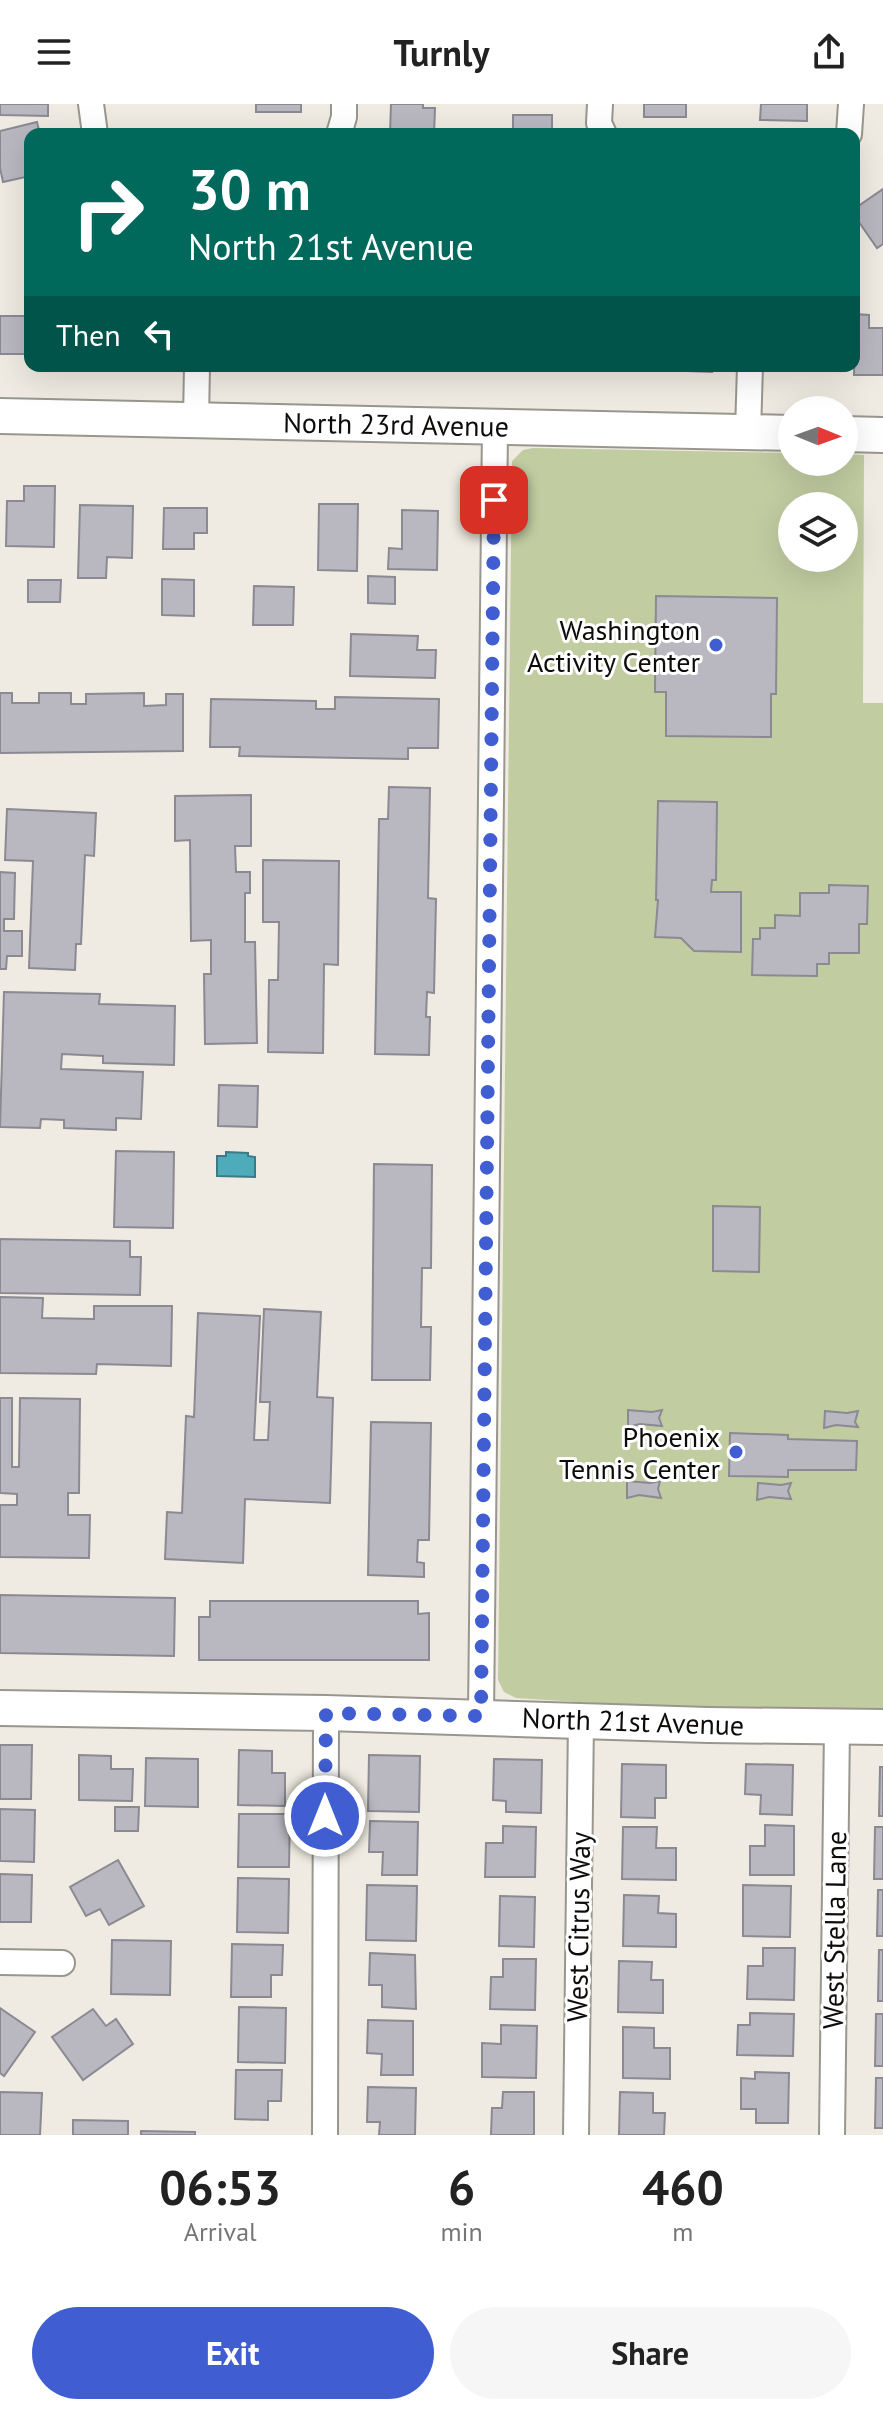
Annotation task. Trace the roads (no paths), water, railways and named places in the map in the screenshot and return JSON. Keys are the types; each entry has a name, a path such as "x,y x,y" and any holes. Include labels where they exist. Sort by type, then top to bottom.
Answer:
{"street":[{"path":"91,104 94,128"},
{"path":"340,128 344,104"},
{"path":"600,104 601,128"},
{"path":"849,128 851,104"},
{"path":"196,420 197,372"},
{"path":"748,432 750,372"},
{"name":"North 23rd Avenue","path":"0,416 778,433"},
{"path":"481,1716 495,427"},
{"path":"858,434 883,435"},
{"name":"North 21st Avenue","path":"0,1708 883,1727"},
{"path":"325,2135 326,1713"},
{"name":"West Citrus Way","path":"576,2135 581,1719"},
{"name":"West Stella Lane","path":"832,2135 837,1726"},
{"path":"0,1962 62,1963"}],"water":[{"path":"226,1152 248,1153 248,1156 255,1157 255,1177 217,1176 217,1156 226,1156"}],"place":[{"name":"Washington Activity Center","path":"716,645"},
{"name":"Phoenix Tennis Center","path":"736,1452"}]}
